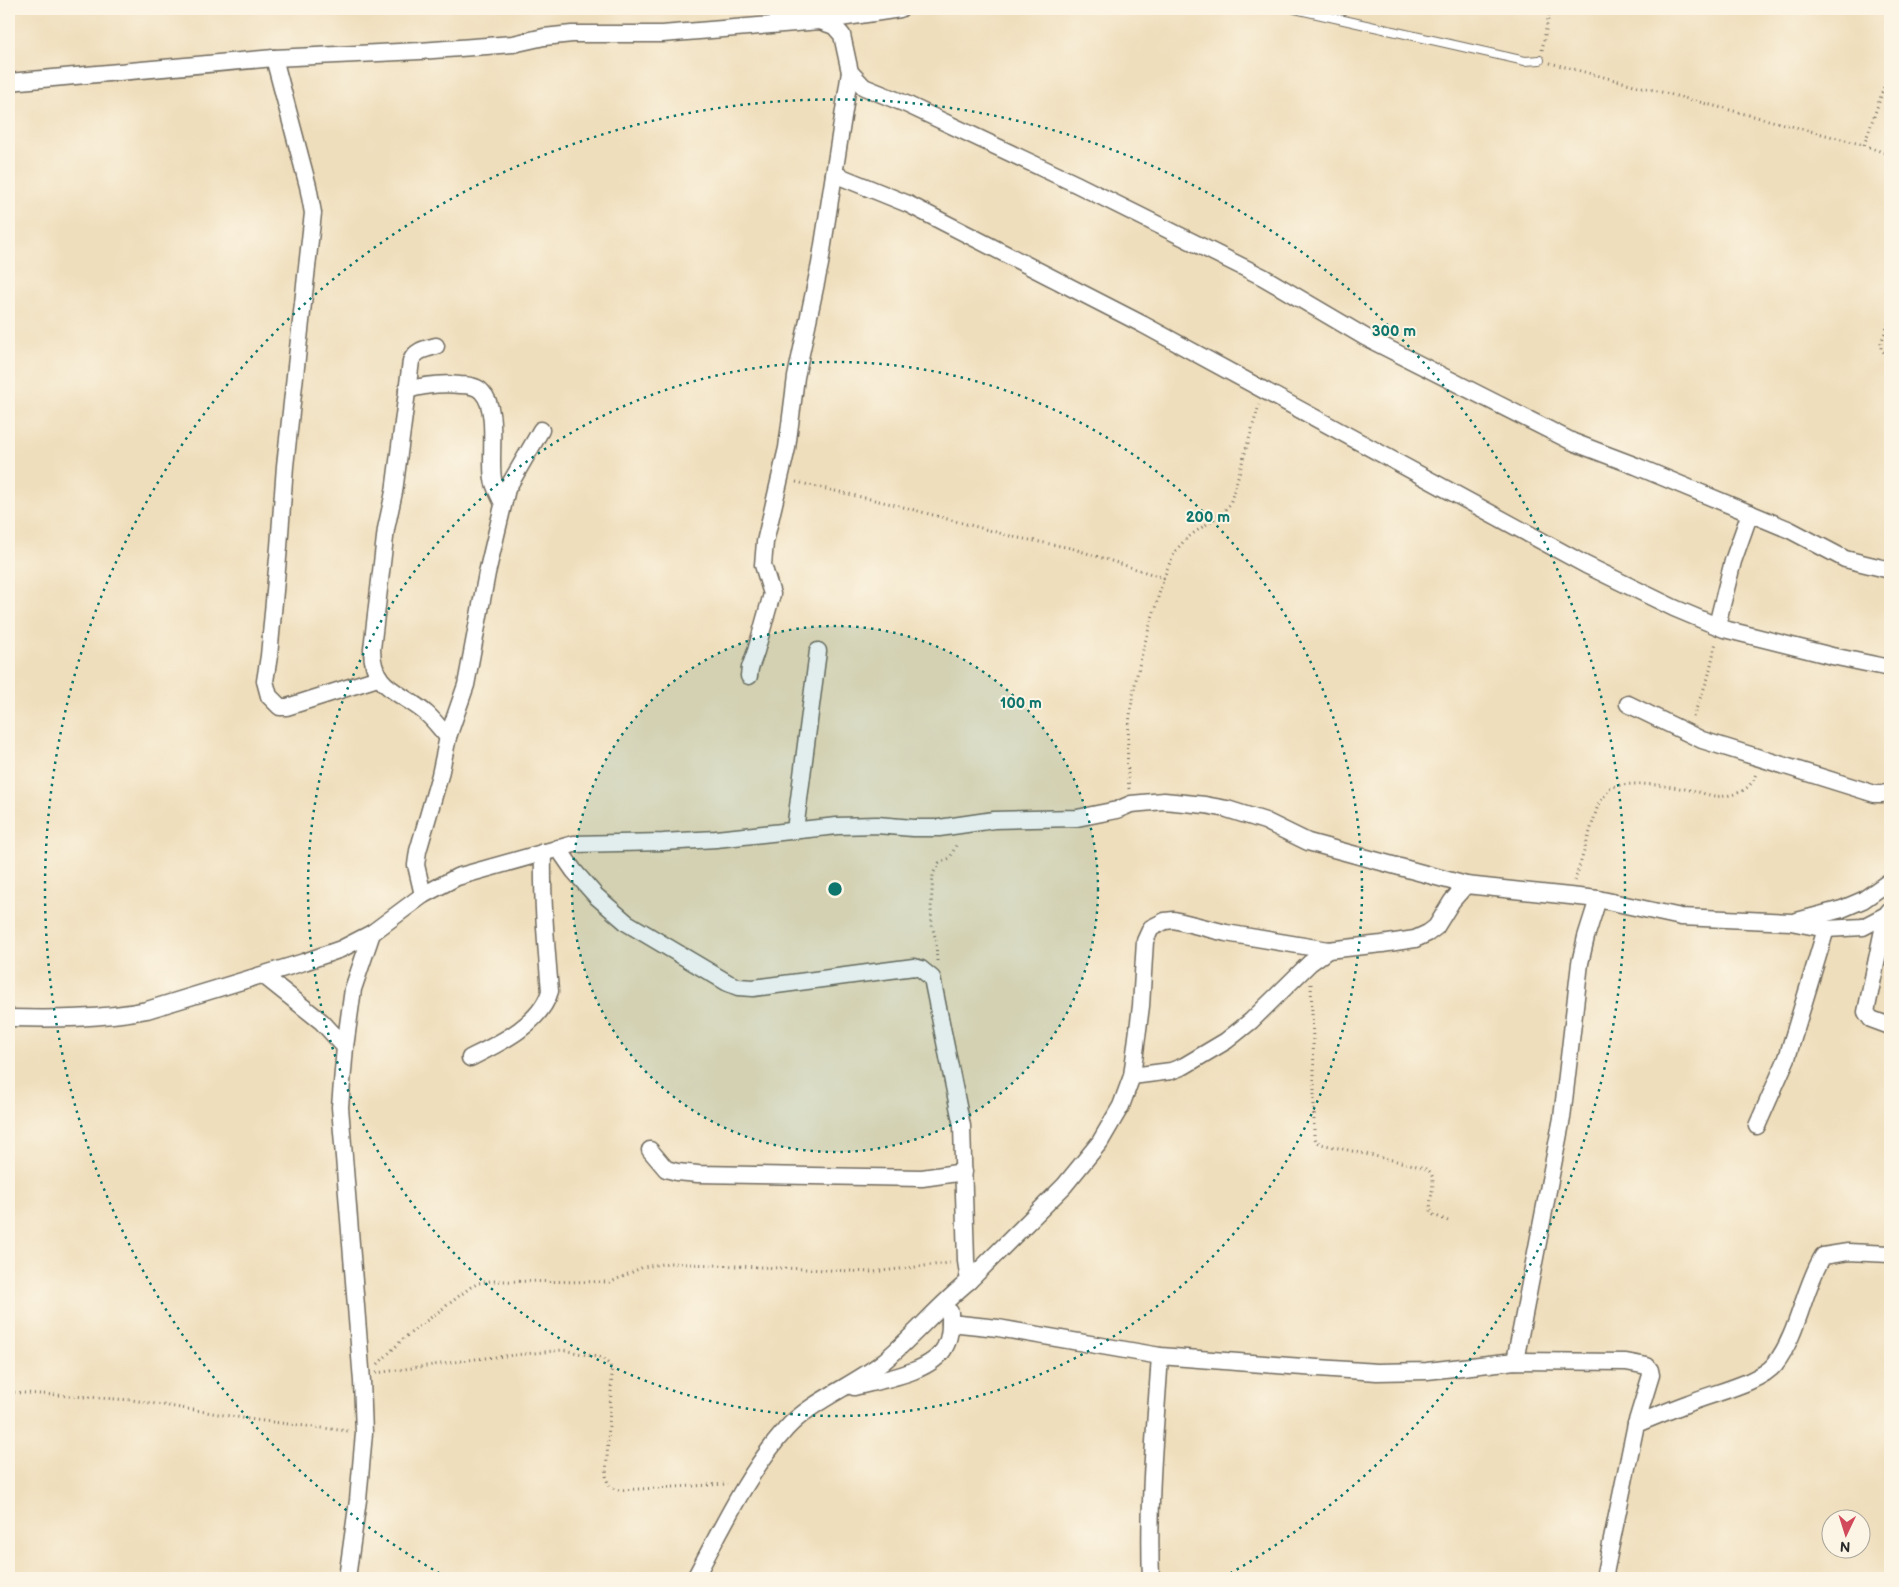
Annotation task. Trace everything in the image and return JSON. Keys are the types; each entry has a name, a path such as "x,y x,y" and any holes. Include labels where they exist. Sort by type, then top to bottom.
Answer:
{"street":[{"path":"9,82 274,58 420,51 513,44 544,37 572,34 662,34 820,21 900,9"},
{"path":"749,676 772,594 763,565 764,554 787,448 796,377 820,264 850,72 842,36 834,26 820,21"},
{"path":"274,58 308,186 313,213 285,466 280,547 265,681 269,696 280,707 287,707 378,678"},
{"path":"850,72 864,87 906,104 1076,184 1263,277 1365,337 1573,442 1790,530 1845,559 1890,570"},
{"path":"834,174 908,204 1142,324 1586,566 1674,608 1718,626 1832,656 1890,668"},
{"path":"436,346 419,351 414,355 407,390 394,492 386,529 372,663 378,678 427,714 448,737"},
{"path":"407,390 424,385 448,384 473,387 482,392 488,403 491,417 492,477 504,504"},
{"path":"423,895 416,865 418,851 440,775 448,737 466,686 487,573 507,489 541,430"},
{"path":"1718,626 1733,561 1750,513"},
{"path":"795,830 818,651"},
{"path":"1628,704 1702,740 1875,794 1890,792"},
{"path":"9,1018 91,1018 122,1015 147,1010 263,975 341,949 372,933 423,895 456,877 574,844 716,839 837,826 877,825 927,829 994,820 1077,818 1116,810 1131,804 1164,802 1216,806 1265,821 1308,842 1466,885 1598,899 1681,917 1791,922 1826,929 1863,926 1888,912"},
{"path":"551,850 596,896 627,923 728,983 738,987 753,988 914,967 921,969 932,978 962,1126 968,1281"},
{"path":"470,1058 499,1044 514,1034 541,1008 550,991 545,946 544,907 551,850"},
{"path":"1791,922 1842,909 1863,900 1890,881"},
{"path":"696,1578 748,1482 770,1449 788,1428 807,1410 843,1390 883,1362 1064,1186 1100,1142 1121,1106 1132,1076 1141,1006 1146,941 1151,928 1165,921 1174,920 1226,933 1328,950 1415,939 1428,933 1436,926 1452,901 1466,885"},
{"path":"1515,1361 1562,1118 1580,963 1598,899"},
{"path":"1888,912 1866,1012 1867,1016 1871,1019 1890,1026"},
{"path":"1757,1126 1787,1058 1826,929"},
{"path":"347,1578 358,1500 364,1433 365,1378 341,1115 345,1047 353,989 372,933"},
{"path":"1132,1076 1171,1071 1184,1066 1226,1041 1251,1021 1310,963 1328,950"},
{"path":"263,975 322,1022 345,1047"},
{"path":"650,1150 666,1169 698,1174 922,1178 964,1172"},
{"path":"1636,1424 1759,1377 1769,1370 1786,1345 1816,1268 1823,1256 1848,1252 1890,1254"},
{"path":"843,1390 918,1369 938,1357 947,1341 951,1295"},
{"path":"950,1323 998,1328 1160,1356 1376,1372 1427,1371 1515,1361 1626,1362 1647,1366 1651,1376 1636,1424 1604,1578"},
{"path":"1151,1578 1152,1467 1160,1356"}],"lane":[{"path":"1295,9 1525,61 1540,60"}],"path":[{"path":"1550,9 1540,60 1864,145 1890,155"},
{"path":"1864,145 1890,70"},
{"path":"1890,319 1881,343 1881,349 1890,359"},
{"path":"1131,804 1127,762 1130,710 1147,635 1164,578 1174,554 1185,540 1222,514 1230,504 1265,391"},
{"path":"780,479 896,505 1014,537 1071,548 1164,578"},
{"path":"1687,733 1708,678 1718,626"},
{"path":"1570,895 1598,805 1610,788 1622,784 1643,785 1686,789 1725,796 1748,788 1754,783 1760,758"},
{"path":"932,978 937,958 931,908 933,874 939,863 950,858 966,825"},
{"path":"1310,963 1314,1069 1314,1135 1316,1141 1320,1144 1414,1165 1428,1170 1431,1173 1432,1184 1431,1210 1434,1215 1448,1221"},
{"path":"365,1378 390,1350 404,1338 471,1287 484,1282 509,1280 611,1282 643,1267 669,1263 873,1272 966,1261"},
{"path":"365,1378 468,1360 562,1350 602,1358 610,1365 612,1375 606,1474 607,1483 610,1487 620,1490 652,1489 748,1482"},
{"path":"9,1392 132,1400 255,1420 364,1433"}]}
